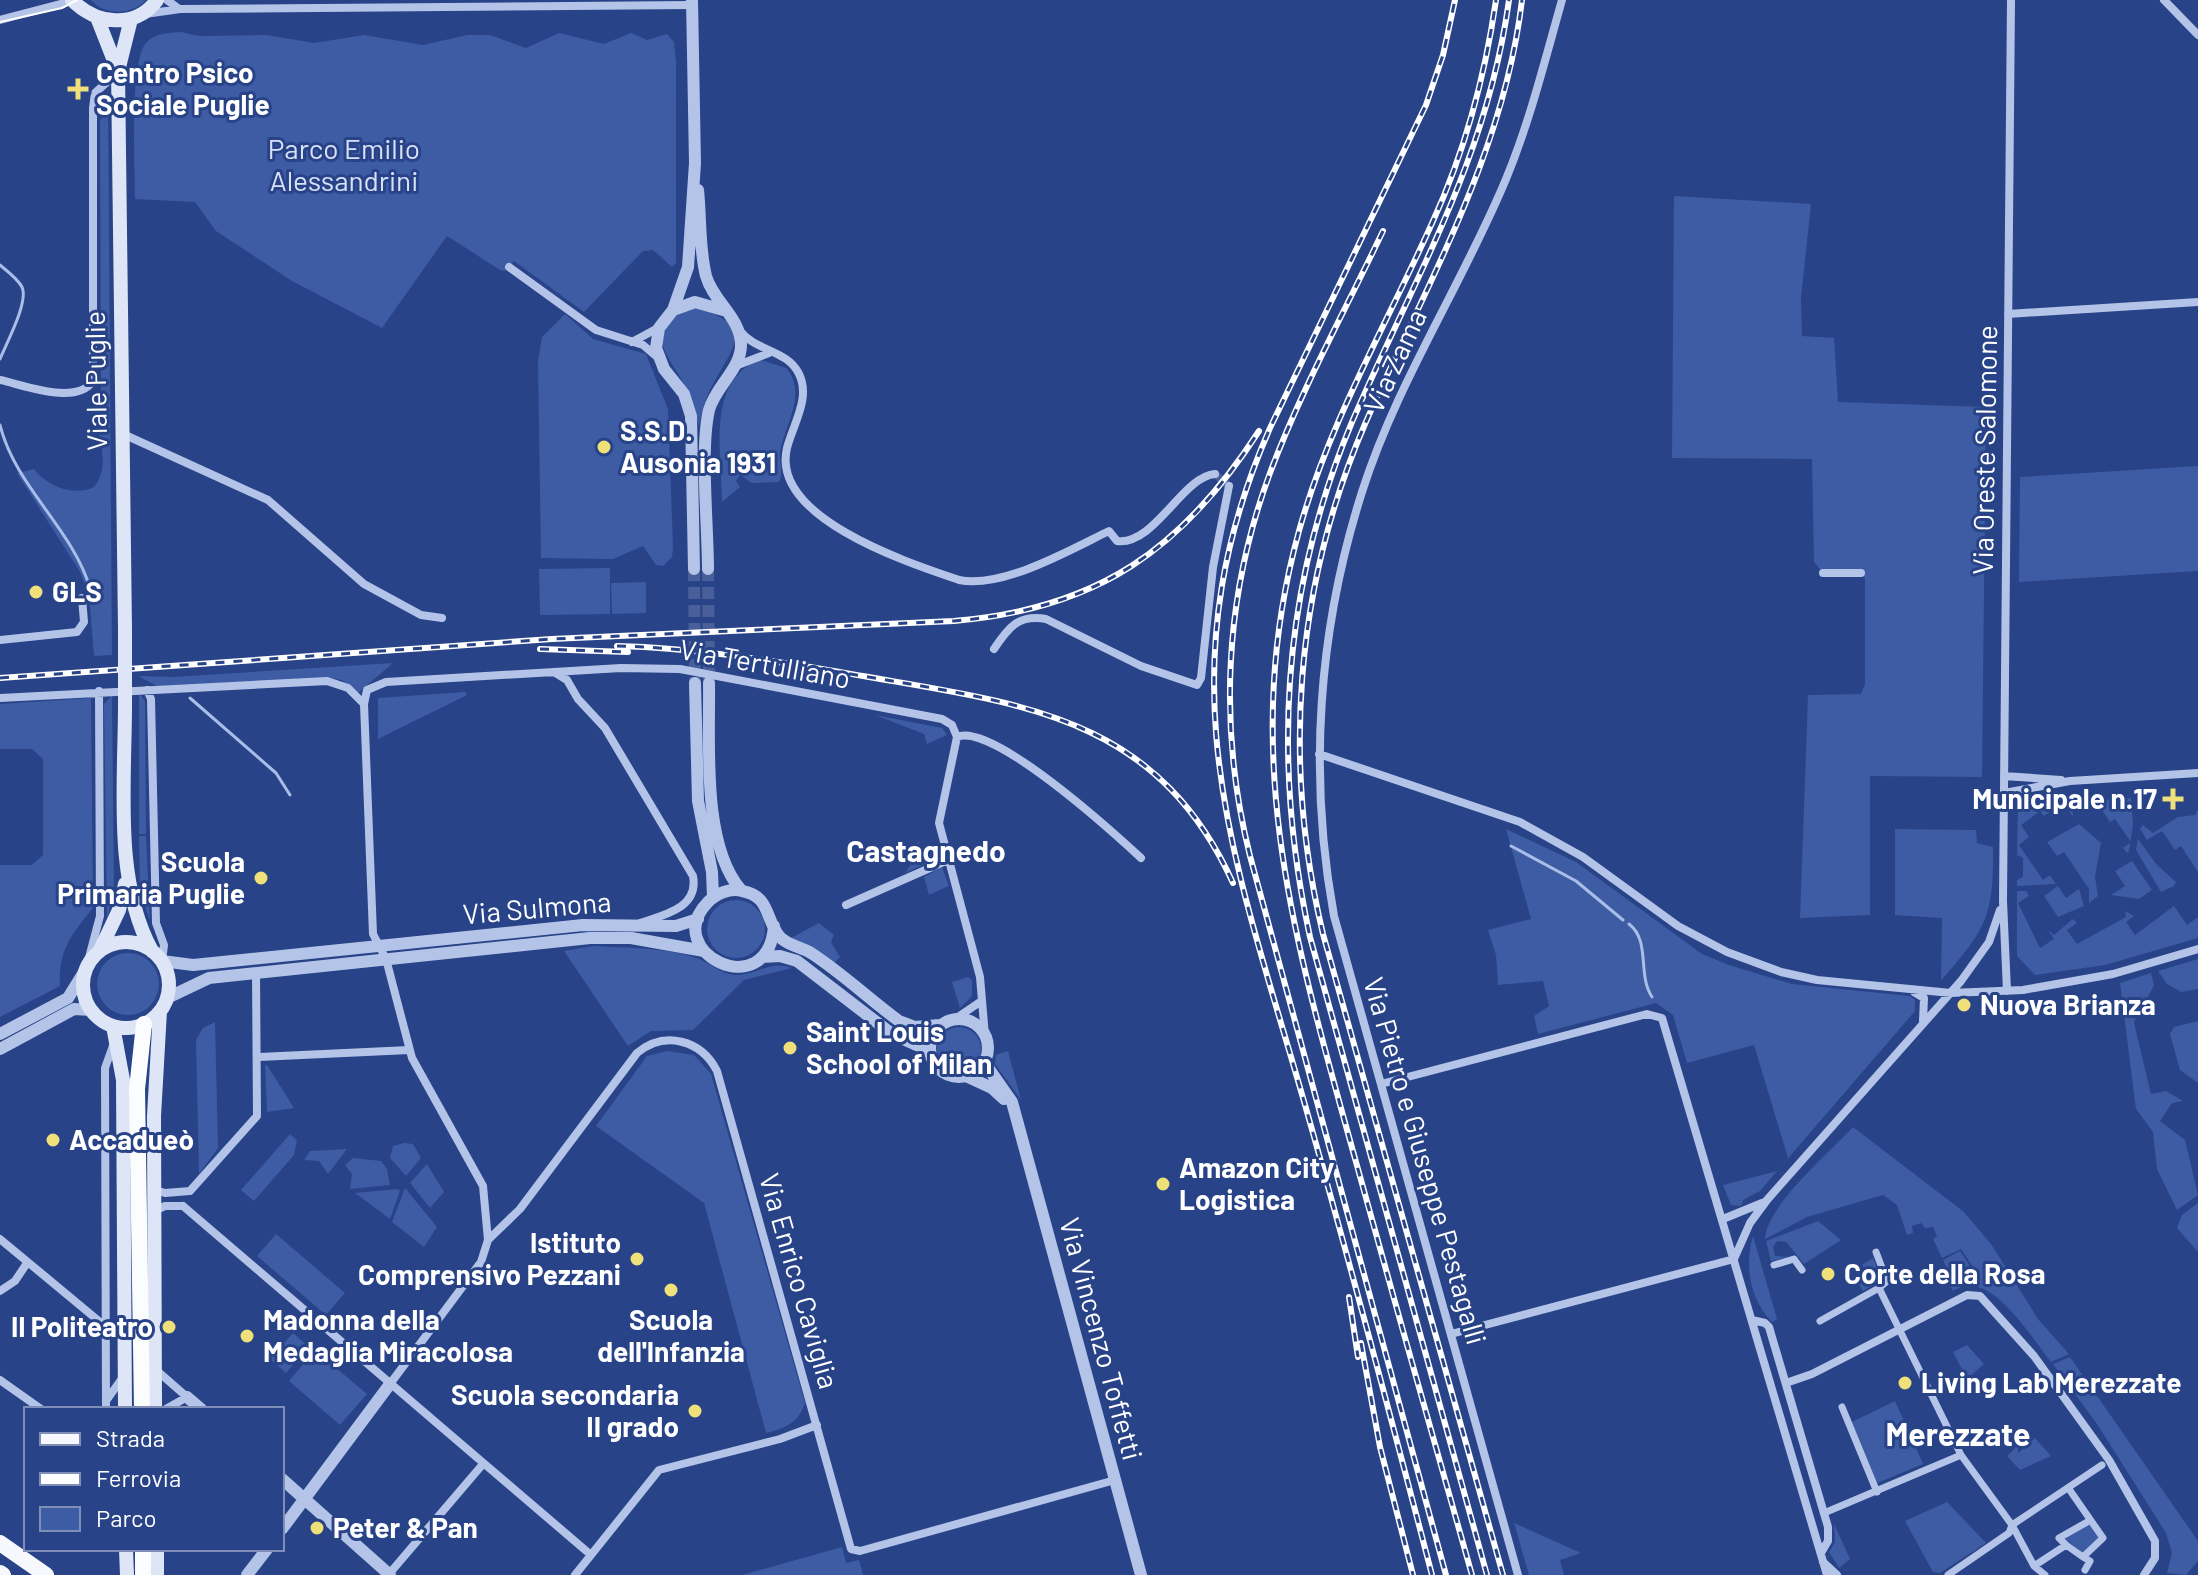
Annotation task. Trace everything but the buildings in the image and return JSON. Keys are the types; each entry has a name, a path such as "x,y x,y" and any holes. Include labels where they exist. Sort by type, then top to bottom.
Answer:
{"highway":[{"path":"142,1407 137,1089 144,1024"},
{"path":"143,1551 143,1575"}],"main road":[{"path":"72,0 98,20 136,17 157,0"},
{"name":"Viale Puglie","path":"136,17 118,71 127,876 134,914 157,956"},
{"name":"Viale Puglie","path":"98,20 118,71"},
{"name":"Viale Puglie","path":"100,951 119,910 127,876"},
{"path":"125,1407 123,1080 115,1032 91,1010 83,988 86,969 100,951 109,946 131,943 157,956 169,982 163,1005 154,1116 155,1407"},
{"path":"115,1032 144,1024 163,1005"},
{"path":"0,1543 46,1575"},
{"path":"126,1551 127,1575"},
{"path":"157,1551 157,1575"}],"street":[{"path":"0,20 72,0"},
{"path":"167,0 180,9"},
{"name":"Via Zama","path":"1319,754 1328,638 1336,590 1362,491 1404,389 1506,179 1562,0"},
{"name":"Via Oreste Salomone","path":"2007,991 2003,901 2011,0"},
{"path":"2164,0 2198,35"},
{"path":"136,17 180,9 692,2 695,163 706,275 739,330 755,346 791,362 804,387 786,451 791,485 808,507 859,540 969,581 1043,563 1109,531 1117,541 1130,539 1164,515 1201,477 1215,474"},
{"name":"Viale Puglie","path":"0,380 71,394 90,386 95,368 93,108 95,93 118,71"},
{"path":"631,342 659,328 673,310 688,267 695,163"},
{"path":"509,267 596,330 643,345 680,387 691,416 694,569"},
{"path":"673,310 695,302 716,305 726,311"},
{"path":"2008,314 2198,302"},
{"path":"659,328 656,348 659,360"},
{"path":"708,569 708,416 715,393 740,353 739,330"},
{"path":"731,370 756,355 771,352"},
{"path":"122,434 268,500 364,584 421,615 442,618"},
{"path":"994,649 1014,623 1030,618 1046,619 1141,666 1197,685 1201,674 1213,567 1230,496 1229,486"},
{"path":"1823,573 1861,573"},
{"path":"0,640 77,632 84,622 82,598"},
{"name":"Via Tertulliano","path":"364,704 367,690 383,682 657,668 711,673 942,719 952,725 957,737"},
{"path":"554,671 567,680 578,699 605,728 693,876 694,892 686,904 635,925"},
{"path":"0,698 330,681 348,688 364,704 373,934 386,959 409,1050 483,1186 488,1245 284,1526"},
{"path":"695,683 697,793 712,872 713,897 698,919 697,935 704,951"},
{"path":"709,683 714,814 725,864 741,890 760,899 785,942 810,952 899,1021 915,1027 940,1025 980,1002"},
{"path":"147,690 151,699 156,923 164,945 157,956"},
{"path":"0,1034 68,998 86,969 100,916 99,691"},
{"path":"966,1076 984,1062 988,1050 980,1002 980,977 948,860 939,814 957,737 971,735 1038,772 1075,798 1141,858"},
{"path":"1319,754 1520,822 1583,857 1678,926 1754,963 1817,980 1951,993 2007,991 2083,981 2198,949"},
{"name":"Via Pietro e Giuseppe Pestagalli","path":"1319,754 1319,809 1332,906 1518,1575"},
{"path":"2004,793 2070,781 2198,773"},
{"path":"2004,776 2070,781"},
{"path":"846,905 948,860"},
{"path":"713,897 741,890"},
{"path":"1734,1259 1750,1223 1767,1200 1951,993 1989,942 2003,901"},
{"name":"Via Sulmona","path":"157,956 193,965 583,925 676,926 698,919"},
{"path":"762,957 772,941 774,926"},
{"name":"Via Sulmona","path":"163,1005 209,978 610,937 704,951 713,961 731,967 748,965 762,957 780,956 797,961 892,1034 930,1051"},
{"path":"155,1190 183,1193 194,1188 257,1116 259,1057 256,973"},
{"path":"1910,989 1924,998 1923,1022"},
{"path":"0,1049 74,1009 91,1010"},
{"path":"1381,1084 1647,1014 1659,1015 1667,1027 1827,1575"},
{"path":"955,1019 975,1024 985,1036"},
{"path":"930,1051 931,1038 940,1025"},
{"path":"106,1405 105,1068 115,1032"},
{"name":"Via Enrico Caviglia","path":"488,1245 520,1209 637,1053 657,1041 679,1040 701,1050 717,1071 853,1551 1115,1480"},
{"path":"259,1057 409,1050"},
{"name":"Via Vincenzo Toffetti","path":"930,1051 942,1072 966,1076 998,1093 1015,1115"},
{"name":"Via Vincenzo Toffetti","path":"984,1062 1009,1096 1015,1115 1141,1575"},
{"path":"183,1193 183,1206"},
{"path":"1723,1219 1767,1200"},
{"path":"154,1211 165,1206 183,1206 591,1555"},
{"path":"0,1239 106,1327"},
{"path":"1820,1321 1887,1281 1876,1252"},
{"path":"1451,1334 1734,1259"},
{"path":"1774,1265 1794,1259 1802,1270"},
{"path":"0,1291 15,1281 27,1263"},
{"path":"1879,1288 1961,1455 2012,1525 2034,1566 2045,1575"},
{"path":"1786,1383 1812,1374 1967,1295 1983,1298 2034,1356 2116,1472 2155,1541 2155,1558 2144,1575"},
{"path":"1752,1320 1769,1327 1786,1383 1829,1533 1822,1557"},
{"path":"155,1369 199,1407"},
{"path":"106,1405 126,1373"},
{"path":"0,1380 38,1407"},
{"path":"170,1407 187,1397"},
{"path":"1842,1407 1877,1492"},
{"path":"575,1575 659,1470 780,1439 817,1425"},
{"path":"1824,1513 1961,1455"},
{"path":"284,1481 390,1574 483,1464"},
{"path":"1948,1575 2009,1533 2012,1525 2102,1465"},
{"path":"2069,1489 2089,1521"},
{"path":"2083,1557 2103,1538 2092,1519 2059,1538 2066,1545 2083,1557 2090,1561 2085,1570"},
{"path":"2034,1566 2066,1545"},
{"path":"251,1574 266,1551"},
{"path":"1822,1557 1837,1575"}],"green space":[{"path":"91,0 146,0 134,9 118,12 103,9"},
{"name":"Parco Emilio Alessandrini","path":"181,32 199,36 267,35 314,43 364,35 423,45 467,35 490,35 526,48 559,33 604,44 631,33 647,40 667,34 674,42 676,62 676,263 672,267 653,250 643,251 584,312 514,261 505,271 500,270 447,236 382,328 292,281 216,231 195,202 135,199 135,93 141,54 153,37"},
{"path":"108,89 112,655 94,656 89,595 80,572 17,473 34,469 53,485 78,491 94,487 102,470 102,450 92,412 101,395 100,122"},
{"path":"1674,196 1811,204 1801,298 1802,336 1834,338 1838,402 1986,407 1982,777 1870,776 1870,915 1800,918 1808,695 1861,694 1865,684 1865,578 1861,573 1823,573 1814,562 1812,459 1672,458"},
{"path":"695,307 728,323 734,331 735,341 708,394 699,426 689,394 662,344 666,324"},
{"name":"S.S.D. Ausonia 1931","path":"565,314 593,339 646,354 668,409 673,547 672,557 663,566 656,565 643,546 613,559 541,558 538,361 542,337"},
{"path":"761,360 786,368 795,388 793,409 780,452 780,479 779,482 752,483 740,475 736,481 740,487 722,502 720,420 724,401 731,383 743,369"},
{"path":"2198,466 2198,571 2019,582 2020,477"},
{"path":"610,568 610,614 540,615 539,569"},
{"path":"646,582 646,613 612,614 611,583"},
{"path":"393,663 358,693 342,680 327,678 157,686 138,676 173,677"},
{"path":"465,692 467,695 378,739 378,698"},
{"path":"139,693 145,701 146,834 139,834"},
{"path":"112,695 114,891 107,920 104,704"},
{"path":"91,698 93,908 64,952 60,986 0,1017 0,865 32,865 43,855 43,759 32,749 0,749 0,704"},
{"path":"875,715 942,728 947,735 927,744 924,734"},
{"path":"2131,798 2133,825 2130,841 2115,819 2110,822 2096,801 2079,812 2076,802"},
{"path":"2069,801 2074,818 2063,803 2044,816 2040,811 2021,825 2029,837 2019,845 2043,880 2050,875 2056,884 2017,886 2017,880 2023,877 2023,858 2017,855 2018,805"},
{"path":"2198,810 2198,872 2181,846 2175,850 2162,831 2147,840 2140,829 2143,825 2153,833 2178,817 2195,815"},
{"path":"2079,824 2101,843 2095,877 2098,896 2089,903 2089,889 2064,852 2057,856 2047,842"},
{"path":"1506,829 1576,862 1702,954 1792,984 1910,996 1915,1000 1915,1011 1760,1191 1743,1200 1741,1206 1731,1205 1723,1185 1777,1171 1788,1158 1754,1045 1687,1063 1673,1015 1656,1003 1538,1034 1534,1016 1549,1006 1543,981 1498,985 1496,955 1488,930 1531,919"},
{"path":"1895,829 1976,830 1977,843 1993,847 1992,890 1984,921 1968,948 1941,981 1942,918 1895,915"},
{"path":"139,836 146,836 150,921 140,889"},
{"path":"2138,839 2156,864 2176,882 2174,886 2161,892 2136,850"},
{"path":"919,842 920,846 935,847 937,853 927,863 905,873 915,858 911,845"},
{"path":"2132,861 2152,890 2139,899 2111,895 2125,886 2115,871"},
{"path":"942,867 949,886 929,895 924,877"},
{"path":"2058,886 2066,898 2079,889 2084,906 2058,917 2044,896"},
{"path":"2017,891 2026,891 2029,896 2018,903 2040,948 2054,939 2048,930 2054,935 2073,919 2077,923 2067,930 2077,944 2126,917 2125,911 2134,916 2126,922 2135,935 2174,906 2187,925 2198,917 2198,938 2105,965 2035,975 2017,956"},
{"path":"736,900 757,908 765,929 757,950 736,958 715,950 707,929 715,908"},
{"path":"819,923 834,935 831,942 840,957 834,963 791,938"},
{"path":"594,946 674,952 699,959 732,975 771,966 792,968 744,980 693,1030 651,1031 628,1046 564,951"},
{"path":"122,953 134,953 150,962 157,972 157,996 150,1006 134,1015 122,1015 102,1001 97,990 97,978 111,958"},
{"path":"2198,959 2198,989 2181,992 2167,984 2158,971"},
{"path":"2151,973 2154,985 2145,1003 2140,1005 2134,1023 2151,1094 2166,1091 2183,1101 2172,1103 2160,1121 2185,1140 2198,1195 2177,1210 2157,1169 2153,1132 2136,1109 2120,983"},
{"path":"968,977 972,980 972,996 960,1008 952,982"},
{"path":"2198,1021 2198,1083 2180,1070 2170,1034 2174,1027"},
{"path":"215,1022 218,1148 199,1174 196,1040 203,1028"},
{"path":"959,1027 975,1033 981,1049 975,1065 959,1071 943,1065 937,1049 943,1033"},
{"path":"667,1051 694,1055 711,1074 805,1403 795,1420 766,1433 704,1203 596,1126 647,1056"},
{"path":"1008,1051 1021,1100 995,1064 996,1055"},
{"path":"267,1065 294,1108 267,1112"},
{"path":"1853,1127 1964,1212 1991,1244 2038,1319 2069,1354 2051,1362 2005,1305 1994,1295 1972,1286 1981,1279 1961,1249 1942,1258 1933,1239 1937,1236 1933,1227 1925,1228 1921,1223 1912,1226 1913,1233 1907,1235 1897,1205 1883,1195 1807,1217 1765,1239 1768,1225 1787,1195"},
{"path":"290,1134 297,1140 294,1155 254,1201 241,1190"},
{"path":"413,1144 421,1158 406,1176 390,1158 393,1146"},
{"path":"347,1149 328,1174 319,1161 304,1160 310,1151"},
{"path":"353,1158 381,1161 387,1169 390,1185 350,1189 352,1174 345,1165"},
{"path":"427,1164 444,1192 430,1208 410,1183"},
{"path":"405,1188 437,1227 424,1247 392,1222"},
{"path":"400,1191 390,1219 355,1193"},
{"path":"2198,1203 2198,1252 2177,1228 2182,1215"},
{"path":"1818,1221 1841,1240 1804,1264 1786,1242 1777,1241 1773,1247 1775,1256 1789,1257 1771,1261 1766,1241"},
{"path":"276,1234 345,1293 326,1315 257,1256"},
{"path":"1753,1236 1777,1319 1772,1322 1758,1304 1751,1282 1749,1259"},
{"path":"1960,1251 1978,1278 1953,1291 1944,1276 1949,1273 1943,1260"},
{"path":"1873,1258 1882,1280 1863,1291 1856,1280 1867,1273 1862,1265"},
{"path":"293,1333 309,1347 286,1373 270,1359"},
{"path":"1967,1345 1984,1364 1967,1379 1953,1352"},
{"path":"315,1350 367,1394 340,1425 289,1381"},
{"path":"2070,1357 2198,1541 2198,1561 2186,1575 2167,1573 2172,1553 2166,1533 2097,1424 2053,1364"},
{"path":"1895,1401 1923,1464 1877,1483 1852,1422"},
{"path":"2035,1438 2051,1456 2020,1470 2007,1456 2018,1445 2018,1453"},
{"path":"1947,1502 1986,1543 1940,1573 1933,1572 1905,1521"},
{"path":"1514,1523 1581,1553 1560,1560 1564,1575 1529,1575"},
{"path":"1834,1524 1850,1559 1839,1568 1829,1552 1835,1542"},
{"path":"2090,1524 2101,1537 2084,1554 2065,1539"},
{"path":"842,1547 846,1563 859,1560 863,1575 742,1575"}],"waterway":[{"path":"0,265 18,281 23,294 20,312 0,359"},
{"path":"0,425 18,468 70,546 90,588"},
{"path":"190,698 276,773 290,795"},
{"path":"1511,846 1576,881 1623,920"},
{"path":"1629,924 1640,939 1645,978 1652,997"}],"tunnel":[{"path":"1215,474 1229,486"},
{"path":"694,569 695,682"},
{"path":"708,569 709,683"}],"tram line":[{"path":"0,22 62,8 77,0"}],"railway":[{"path":"1432,1575 1237,862 1221,779 1214,696 1218,611 1236,522 1270,428 1426,105 1443,55 1455,0"},
{"path":"1472,1575 1334,1082 1295,927 1282,850 1274,773 1273,694 1281,614 1311,491 1342,412 1455,168 1480,85 1496,0"},
{"path":"1487,1575 1310,937 1298,871 1288,741 1290,676 1298,612 1311,548 1329,485 1352,422 1446,217 1466,166 1484,113 1509,0"},
{"path":"1503,1575 1323,934 1310,870 1302,805 1300,740 1302,676 1310,611 1323,548 1341,485 1480,165 1513,57 1522,0"},
{"path":"1383,231 1295,411 1255,520 1235,615 1230,711 1233,760 1250,856 1446,1575"},
{"path":"0,678 552,639 954,621 1005,614 1051,603 1093,587 1131,566 1166,540 1199,509 1230,473 1259,431"},
{"path":"617,646 740,656 922,686 1030,710 1080,727 1125,751 1166,784 1202,827 1233,883"},
{"path":"540,649 628,652"},
{"path":"1349,1297 1358,1357"},
{"path":"1361,1343 1380,1447 1413,1575"}],"place":[{"name":"Centro Psico Sociale Puglie","path":"78,89"},
{"name":"S.S.D. Ausonia 1931","path":"604,447"},
{"name":"GLS","path":"36,592"},
{"name":"Municipale n.17","path":"2173,799"},
{"name":"Scuola Primaria Puglie","path":"261,878"},
{"name":"Nuova Brianza","path":"1964,1005"},
{"name":"Saint Louis School of Milan","path":"790,1048"},
{"name":"Accadueò","path":"53,1140"},
{"name":"Amazon City Logistica","path":"1163,1184"},
{"name":"Istituto Comprensivo Pezzani","path":"637,1259"},
{"name":"Corte della Rosa","path":"1828,1274"},
{"name":"Scuola dell'Infanzia","path":"671,1290"},
{"name":"Il Politeatro","path":"169,1327"},
{"name":"Madonna della Medaglia Miracolosa","path":"247,1336"},
{"name":"Living Lab Merezzate","path":"1905,1383"},
{"name":"Scuola secondaria II grado","path":"695,1411"},
{"name":"Peter & Pan","path":"317,1528"}],"district":[{"name":"Castagnedo","path":"926,852"},
{"name":"Merezzate","path":"1958,1435"}]}
